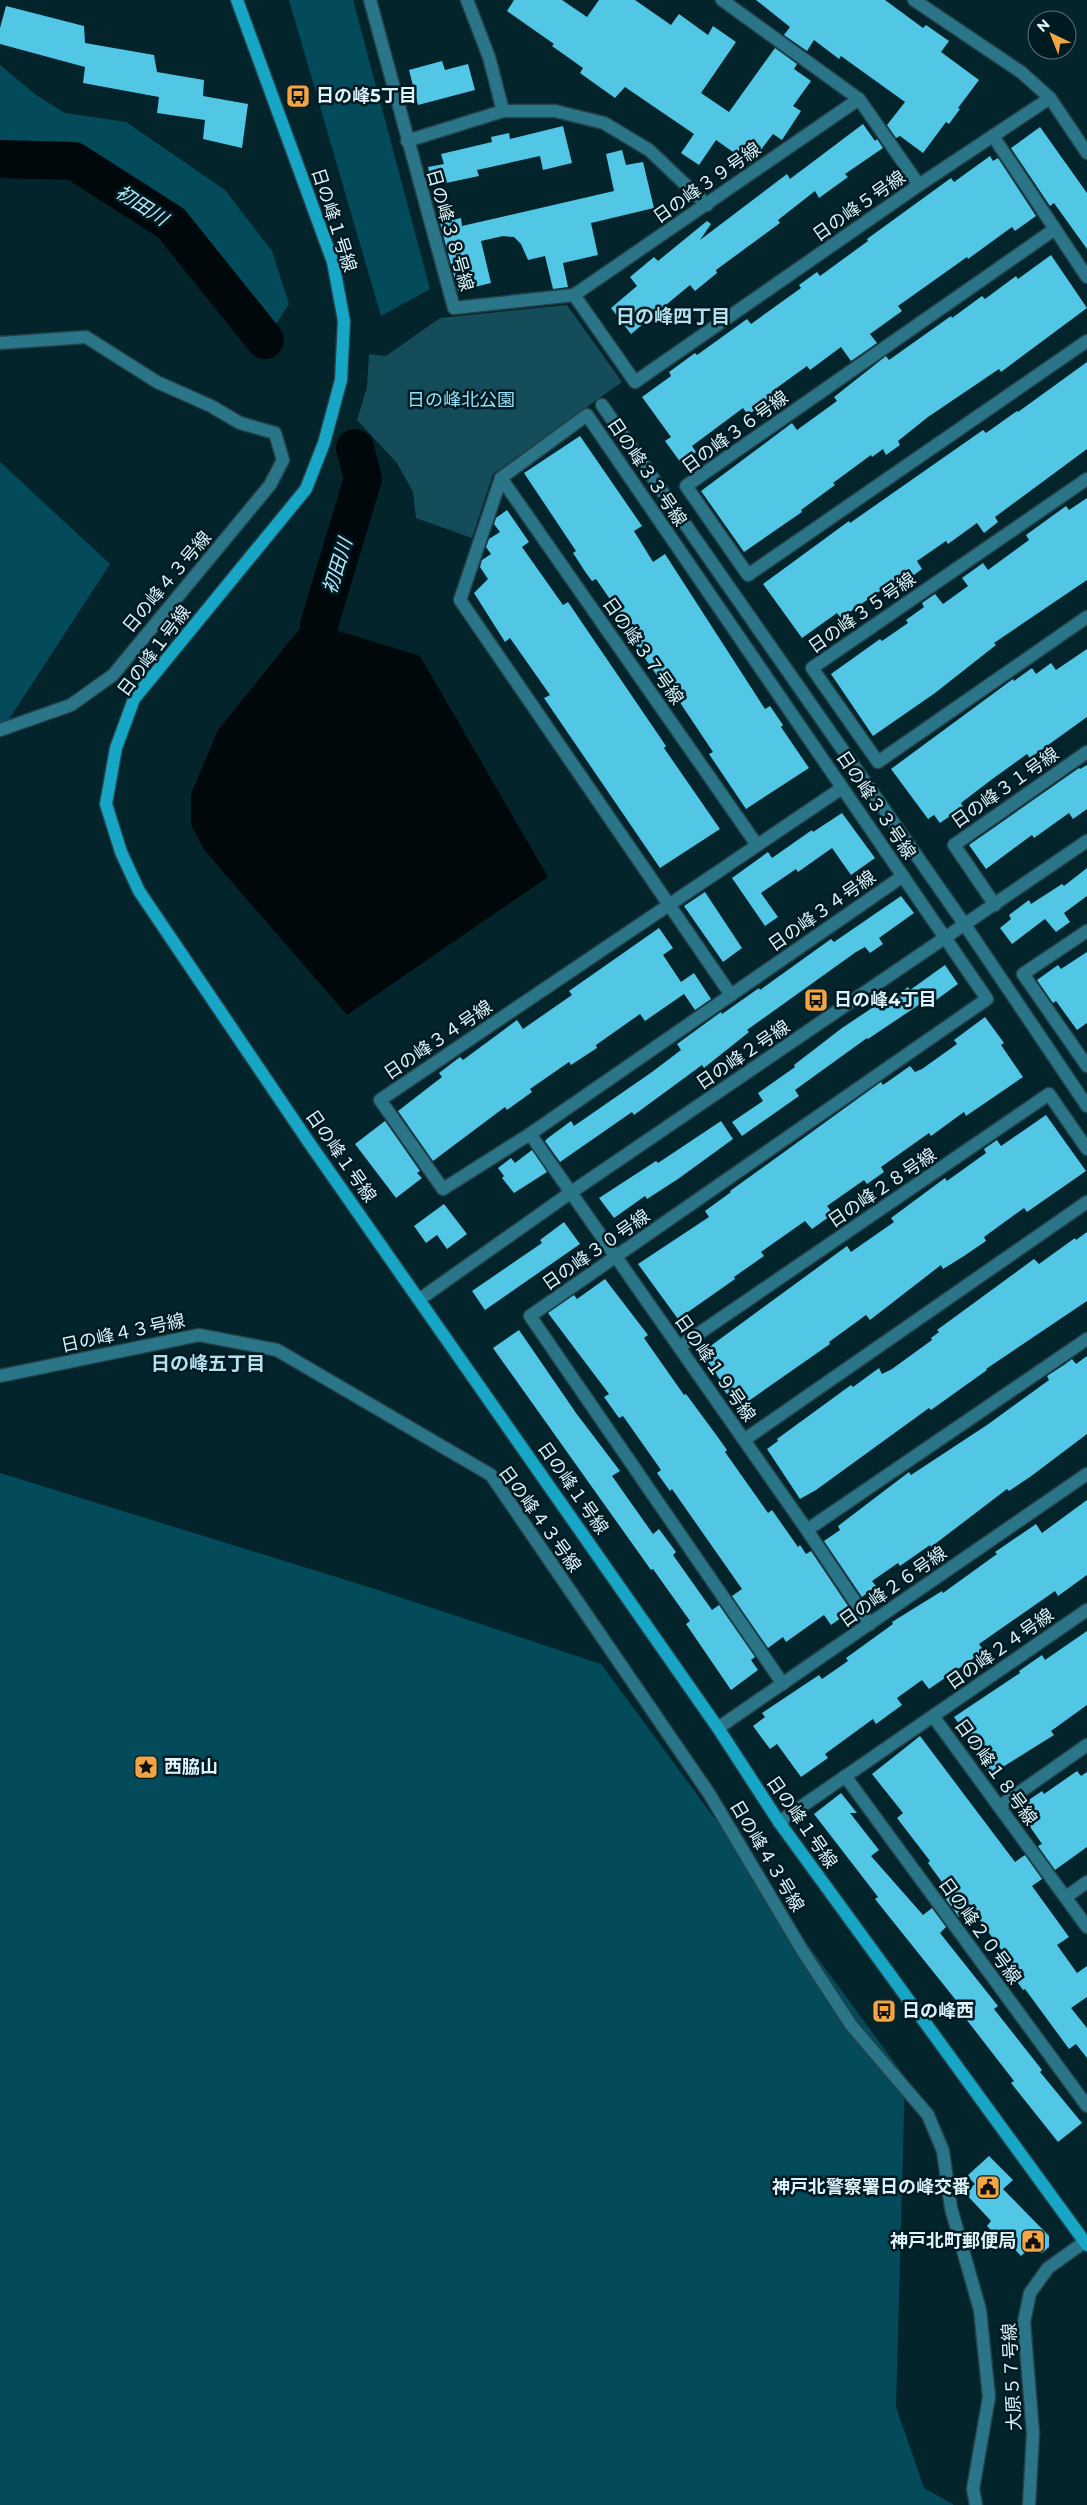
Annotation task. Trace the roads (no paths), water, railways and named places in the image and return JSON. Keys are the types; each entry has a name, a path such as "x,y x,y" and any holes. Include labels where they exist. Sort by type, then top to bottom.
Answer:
{"street":[{"name":"日の峰１号線","path":"237,0 333,262 344,321 342,380 324,443 306,489 134,699 116,748 106,804 121,852 139,891 305,1136 718,1728 779,1822 1086,2242"},
{"name":"日の峰３８号線","path":"370,0 454,308 574,295"},
{"path":"467,0 489,57 503,110"},
{"path":"722,0 859,99 919,185"},
{"path":"914,0 1021,72 1050,98 1087,153"},
{"name":"日の峰５号線","path":"574,295 635,382 919,185 1050,98"},
{"name":"日の峰３９号線","path":"574,295 859,99"},
{"path":"407,141 503,110 555,111 604,123 649,150 707,205"},
{"path":"993,136 1087,277"},
{"name":"日の峰３６号線","path":"1055,229 686,486 748,575 1087,341"},
{"name":"日の峰４３号線","path":"0,343 86,337 157,382 211,406 240,422 275,433 283,460 270,484 113,675 71,705 0,730"},
{"path":"602,405 965,926 1087,1106"},
{"name":"日の峰３３号線","path":"501,478 587,416 946,939"},
{"path":"501,478 460,600 731,995"},
{"name":"日の峰３７号線","path":"501,478 757,845"},
{"name":"日の峰３５号線","path":"1087,479 812,668 878,762 1087,617"},
{"name":"日の峰３１号線","path":"995,905 954,845 1087,752"},
{"name":"日の峰３４号線","path":"842,788 380,1100 443,1189 530,1134 903,876"},
{"name":"日の峰２号線","path":"420,1299 570,1193 946,939 1087,841"},
{"path":"1087,931 1023,974 1087,1066"},
{"name":"日の峰３０号線","path":"783,1684 530,1316 987,999 946,939"},
{"name":"日の峰２８号線","path":"679,1347 1049,1094 1087,1149"},
{"name":"日の峰１９号線","path":"530,1134 807,1530 870,1624"},
{"path":"744,1440 1087,1202"},
{"name":"日の峰４３号線","path":"0,1376 199,1335 277,1350 490,1475 710,1795 802,1950 851,2025 928,2115 943,2151 951,2208 980,2310 989,2397 973,2489 976,2505"},
{"path":"807,1530 1087,1339"},
{"name":"日の峰２６号線","path":"718,1728 1087,1474"},
{"name":"日の峰２４号線","path":"933,1716 1087,1610"},
{"name":"日の峰１８号線","path":"779,1822 933,1716 1087,1927"},
{"path":"1000,1806 1087,1745"},
{"name":"日の峰２０号線","path":"845,1776 1087,2106"},
{"path":"1066,1897 1087,1882"},
{"name":"大原５７号線","path":"1029,2505 1033,2434 1024,2322 1030,2293 1048,2268 1086,2242"}],"waterway":[{"name":"初田川","path":"0,159 74,161 171,223 265,340"},
{"name":"初田川","path":"319,625 363,479 355,448"}],"place":[{"name":"日の峰5丁目","path":"298,96"},
{"name":"日の峰4丁目","path":"816,1000"},
{"name":"西脇山","path":"146,1767"},
{"name":"日の峰西","path":"884,2011"},
{"name":"神戸北警察署日の峰交番","path":"988,2187"},
{"name":"神戸北町郵便局","path":"1033,2241"}],"district":[{"name":"日の峰四丁目","path":"673,316"},
{"name":"日の峰五丁目","path":"208,1363"}],"park label":[{"name":"日の峰北公園","path":"461,400"}]}
